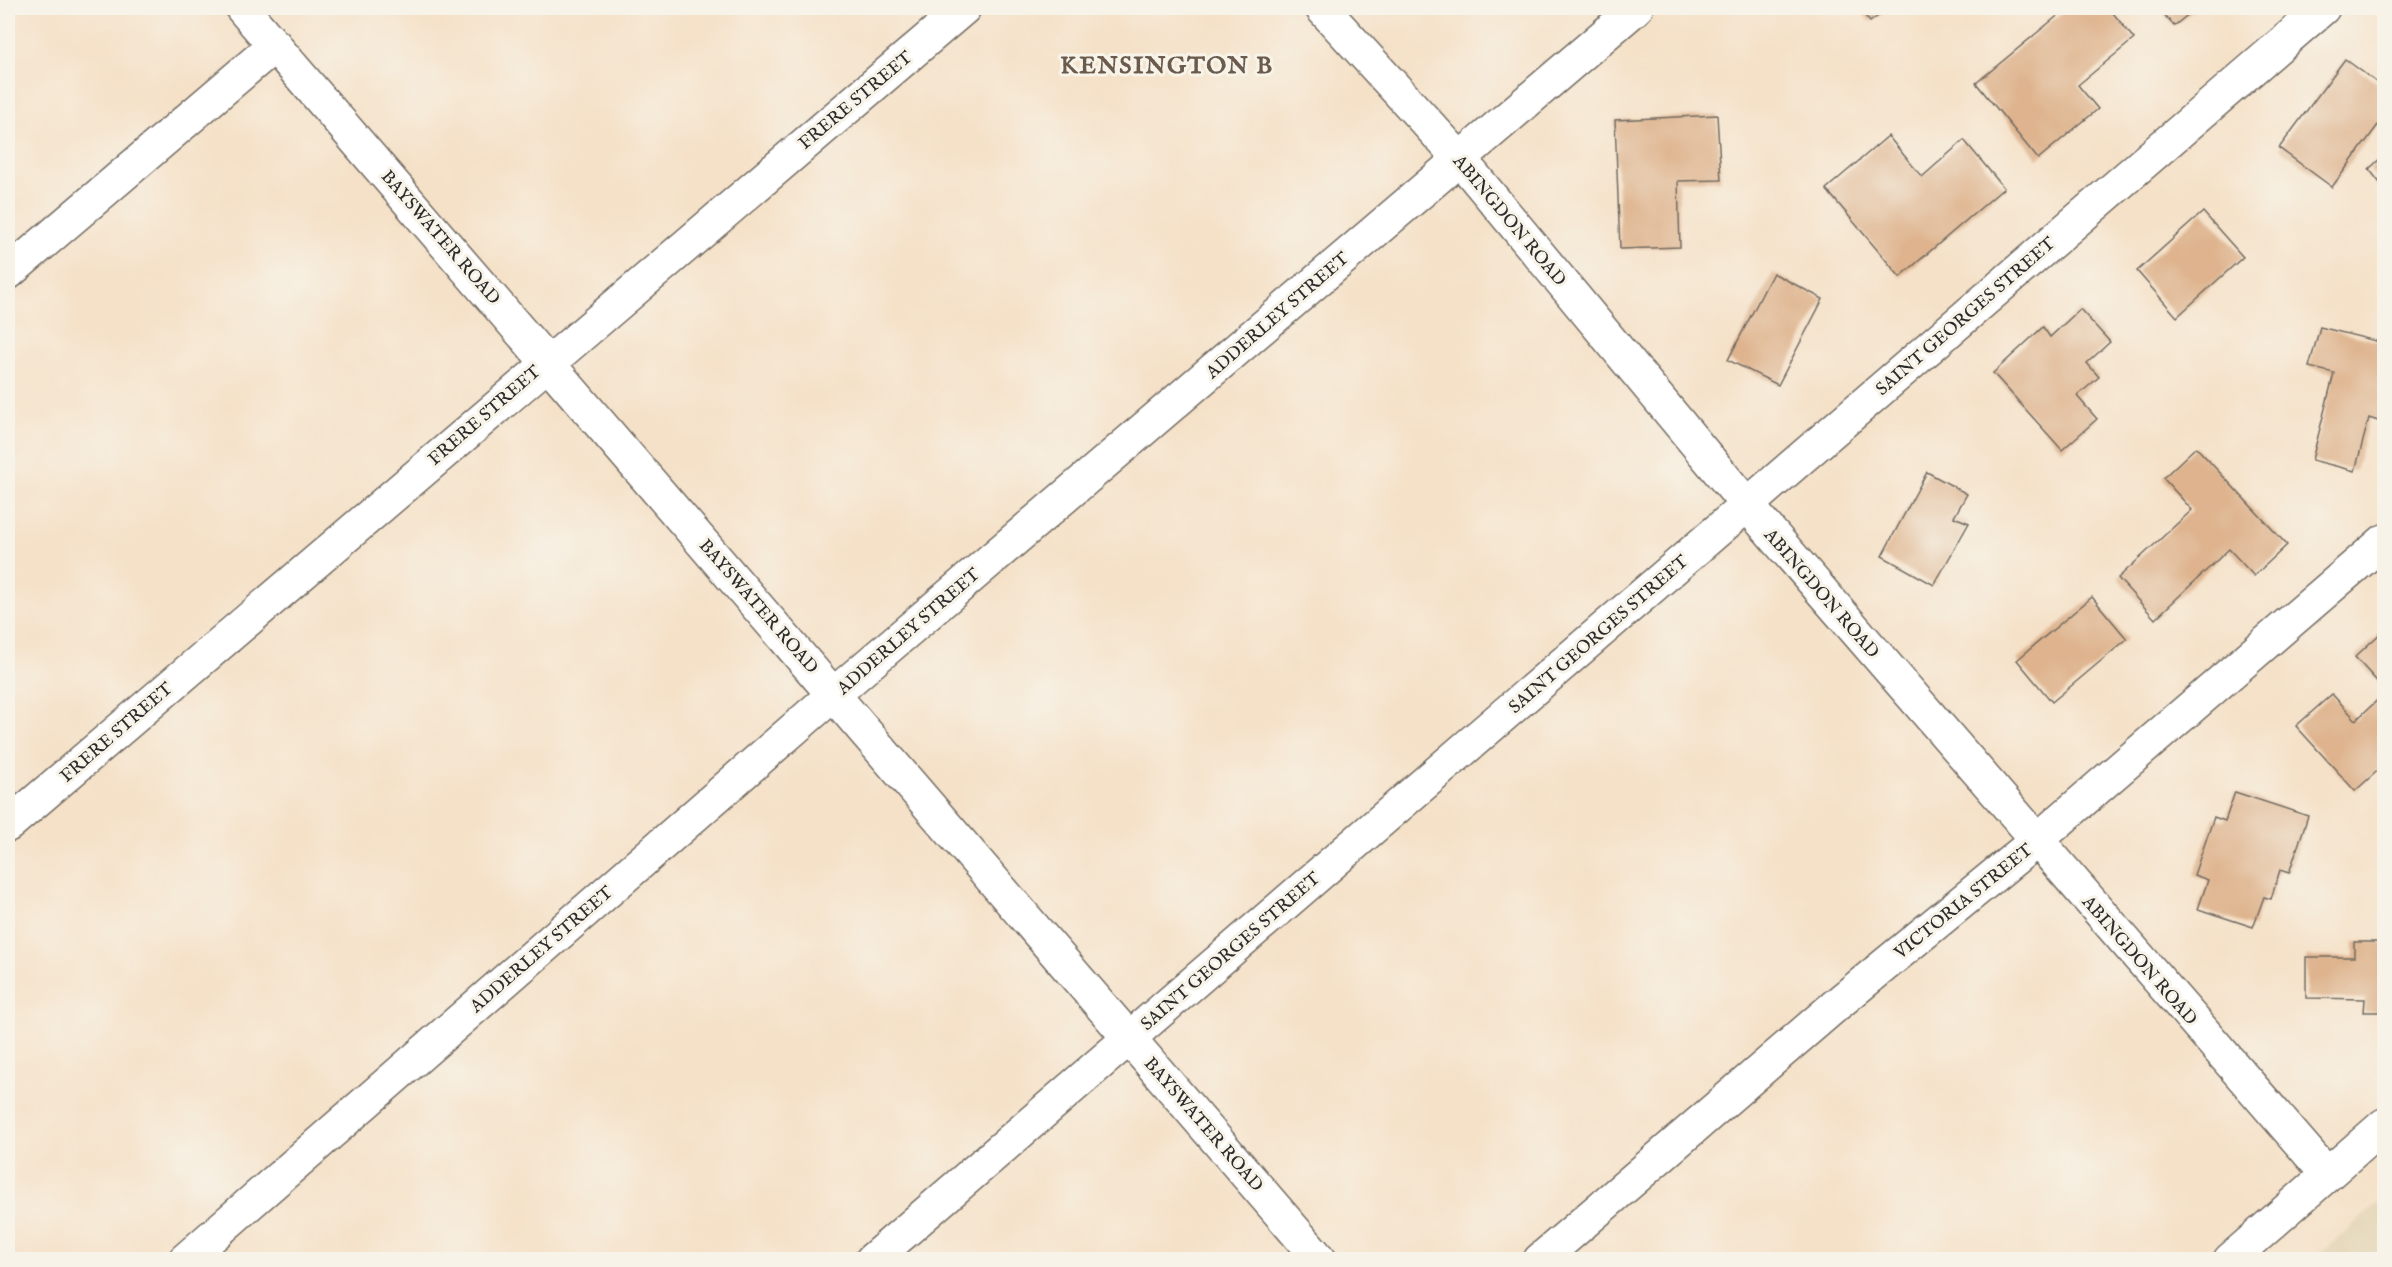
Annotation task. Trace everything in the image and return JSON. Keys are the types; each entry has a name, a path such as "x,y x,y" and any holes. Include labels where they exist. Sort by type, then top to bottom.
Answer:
{"street":[{"name":"BAYSWATER ROAD","path":"242,8 548,360 1320,1260"},
{"name":"FRERE STREET","path":"8,825 548,360 964,8"},
{"name":"ABINGDON ROAD","path":"1322,8 1460,158 1747,505 2327,1174"},
{"name":"ADDERLEY STREET","path":"185,1260 834,694 1636,8"},
{"name":"SAINT GEORGES STREET","path":"872,1260 2323,8"},
{"path":"8,273 275,45"},
{"name":"VICTORIA STREET","path":"1540,1260 1836,1005 2036,841 2385,541"},
{"path":"2230,1260 2385,1125"}],"shaded area":[{"path":"2384,1198 2384,1259 2314,1259"}],"building":[{"path":"1859,8 1889,8 1870,22"},
{"path":"2067,8 2109,8 2134,39 2078,85 2098,109 2038,159 1976,83"},
{"path":"2158,8 2196,8 2174,26"},
{"path":"2345,59 2384,88 2384,117 2332,187 2279,148"},
{"path":"1717,115 1721,180 1678,181 1680,247 1620,249 1615,120"},
{"path":"1888,136 1922,177 1964,140 2004,188 1900,277 1826,189"},
{"path":"2384,155 2384,188 2369,169"},
{"path":"2203,212 2243,257 2177,317 2137,271"},
{"path":"1773,273 1823,299 1778,385 1728,360"},
{"path":"2080,309 2110,342 2087,363 2099,377 2077,396 2097,419 2062,450 1993,373 2043,327 2050,337"},
{"path":"2320,327 2384,343 2384,368 2379,388 2384,390 2384,423 2369,418 2355,471 2312,460 2334,373 2309,367"},
{"path":"2196,447 2287,545 2254,576 2229,549 2155,619 2118,578 2192,510 2163,478"},
{"path":"1927,472 1967,494 1954,517 1969,523 1934,585 1882,556"},
{"path":"2092,597 2127,639 2052,702 2017,660"},
{"path":"2384,630 2384,689 2355,657"},
{"path":"2332,694 2356,720 2384,694 2384,765 2355,791 2296,726"},
{"path":"2235,792 2308,816 2289,873 2280,870 2271,899 2264,897 2253,927 2198,909 2208,880 2194,875 2214,817 2225,821"},
{"path":"2354,942 2384,942 2384,1012 2364,1012 2365,999 2306,998 2306,957 2354,957"}],"district":[{"name":"KENSINGTON B","path":"1167,65"}]}
